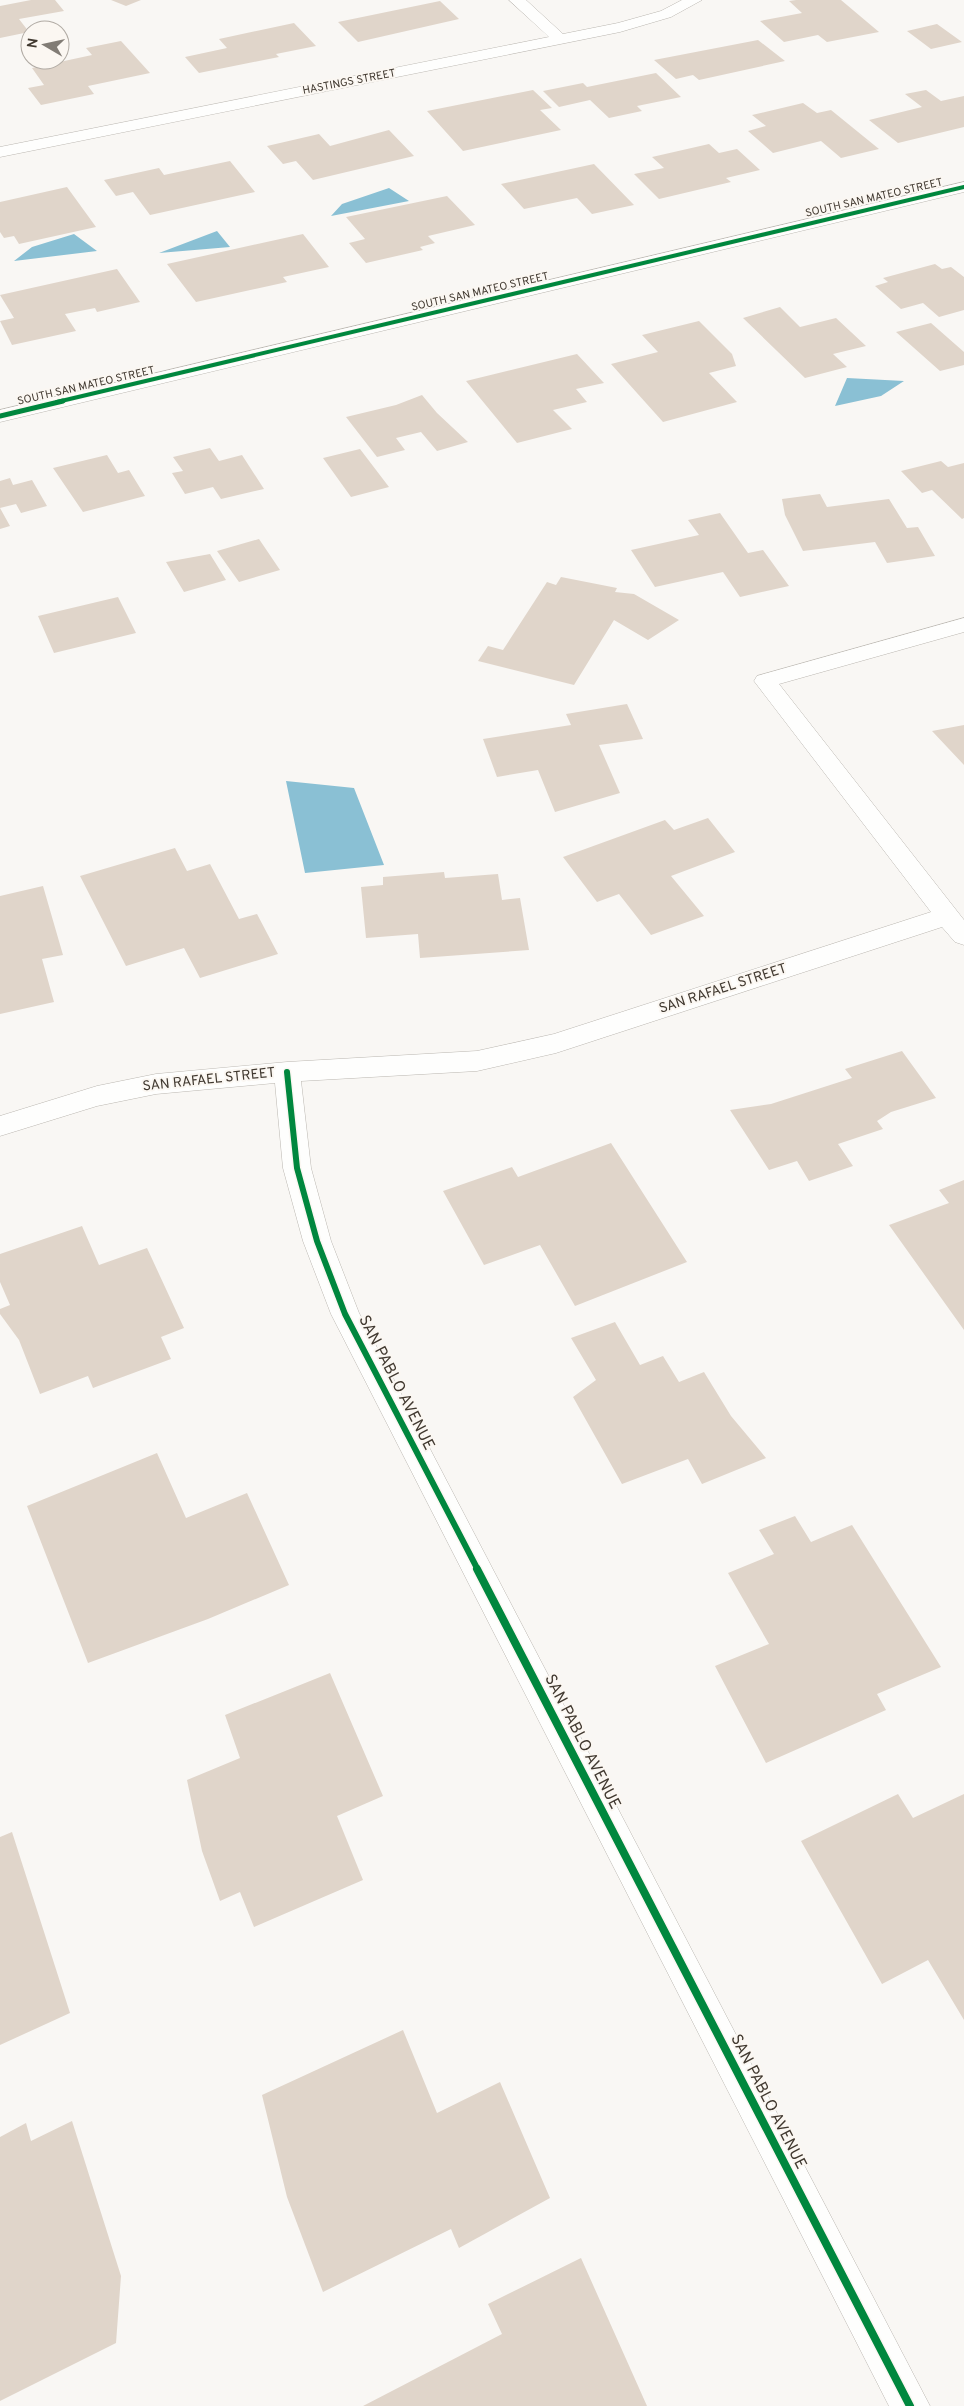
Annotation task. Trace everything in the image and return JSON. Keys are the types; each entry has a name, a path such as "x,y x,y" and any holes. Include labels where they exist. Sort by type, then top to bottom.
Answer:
{"street":[{"path":"517,0 560,39"},
{"name":"HASTINGS STREET","path":"0,152 620,27 666,14 694,0"},
{"name":"SOUTH SAN MATEO STREET","path":"0,416 964,187"},
{"path":"964,625 765,681 964,936"},
{"name":"SAN RAFAEL STREET","path":"0,1126 97,1096 156,1084 286,1072 477,1061 556,1043 947,916"},
{"name":"SAN PABLO AVENUE","path":"286,1072 297,1168 317,1241 346,1314 910,2406"}],"water":[{"path":"389,188 409,201 331,216 342,204"},
{"path":"217,231 230,247 159,253"},
{"path":"74,234 97,251 14,261 32,247"},
{"path":"847,378 904,381 881,396 835,406"},
{"path":"286,781 354,788 384,865 305,873"}],"building":[{"path":"31,0 55,0 64,11 19,19 20,34 0,38 0,6"},
{"path":"111,0 141,0 126,6"},
{"path":"841,0 879,32 827,42 818,35 784,42 760,21 802,13 789,1"},
{"path":"440,1 459,19 358,42 338,22"},
{"path":"294,23 316,46 276,54 279,57 199,73 185,57 227,48 219,39"},
{"path":"937,24 962,42 931,49 907,31"},
{"path":"758,40 785,61 699,80 693,75 676,79 654,60"},
{"path":"121,41 150,73 88,86 94,94 41,105 28,88 44,85 33,70 70,70 70,60 92,55 86,48"},
{"path":"656,73 681,97 637,106 642,111 609,118 590,100 559,107 543,91 583,83 587,87"},
{"path":"533,90 552,108 540,110 561,130 463,151 427,111"},
{"path":"926,90 941,101 964,96 964,127 898,143 869,120 922,107 905,94"},
{"path":"803,103 817,113 831,110 879,149 841,158 821,141 773,153 748,131 766,126 752,115"},
{"path":"389,130 414,156 313,180 296,161 283,164 267,146 319,134 330,146"},
{"path":"709,144 719,153 737,149 760,170 726,178 731,182 659,199 634,174 664,168 652,157"},
{"path":"230,161 255,192 150,215 133,192 116,196 104,180 159,168 164,175"},
{"path":"594,164 634,205 592,214 577,198 524,209 501,184"},
{"path":"67,187 96,227 19,244 14,236 4,238 0,232 0,202"},
{"path":"447,196 475,225 428,236 435,243 420,247 423,250 366,263 349,243 365,239 346,217"},
{"path":"303,234 329,267 283,277 287,282 196,302 167,264"},
{"path":"935,264 942,269 951,267 964,277 964,310 939,317 923,303 901,309 875,286 888,282 883,278"},
{"path":"117,269 140,302 97,312 95,308 65,314 76,331 12,345 0,321 14,318 0,295"},
{"path":"780,307 800,327 836,318 866,346 833,354 847,367 805,378 743,318"},
{"path":"699,321 732,354 736,366 709,373 737,402 663,422 611,364 658,352 642,335"},
{"path":"931,323 964,352 964,365 940,371 896,332"},
{"path":"577,354 604,383 576,389 587,402 553,410 572,429 517,443 466,381"},
{"path":"422,395 437,413 468,442 437,451 421,432 396,438 405,450 377,457 346,417 396,405"},
{"path":"210,448 219,461 242,455 264,489 221,499 213,487 185,494 172,473 183,471 173,457"},
{"path":"360,449 389,487 351,497 323,458"},
{"path":"107,455 118,473 129,470 145,496 83,512 53,468"},
{"path":"941,461 948,467 964,463 964,518 962,519 932,490 922,493 901,471"},
{"path":"10,478 13,485 32,480 47,506 21,513 16,504 0,508 0,481"},
{"path":"820,494 827,507 889,499 907,528 918,527 935,556 887,563 875,542 803,551 785,515 782,499"},
{"path":"0,508 10,526 0,529"},
{"path":"720,513 748,553 763,550 789,586 740,597 723,572 655,587 631,550 699,535 688,520"},
{"path":"259,539 280,570 239,582 217,551"},
{"path":"210,554 226,580 184,592 166,562"},
{"path":"561,577 617,588 615,592 634,594 679,620 648,640 614,620 574,685 478,661 488,646 503,650 547,582 556,585"},
{"path":"118,597 136,633 54,653 38,616"},
{"path":"627,704 643,739 599,745 620,793 555,812 538,770 497,777 483,739 571,725 566,714"},
{"path":"964,725 964,765 932,731"},
{"path":"708,818 735,852 671,876 704,916 651,935 619,894 597,902 563,857 665,820 674,830"},
{"path":"175,848 187,871 210,864 239,919 257,914 278,954 200,978 184,948 126,966 80,876"},
{"path":"444,872 445,878 498,874 502,900 520,898 529,950 420,958 418,934 366,938 361,887 383,885 383,877"},
{"path":"43,886 63,955 42,959 54,1002 0,1014 0,896"},
{"path":"902,1051 936,1098 891,1112 877,1121 883,1129 838,1144 853,1166 809,1181 797,1161 769,1170 730,1110 771,1104 852,1078 845,1069"},
{"path":"611,1143 687,1262 575,1306 540,1245 484,1265 443,1191 512,1167 518,1177"},
{"path":"964,1180 964,1330 889,1225 949,1203 939,1190"},
{"path":"82,1226 99,1265 147,1248 184,1328 161,1337 171,1359 93,1388 88,1376 40,1394 19,1340 0,1314 0,1309 10,1305 0,1282 0,1254"},
{"path":"615,1322 640,1365 663,1356 679,1382 704,1372 731,1416 766,1458 702,1484 688,1459 622,1484 573,1397 596,1380 571,1338"},
{"path":"157,1453 186,1518 247,1493 289,1585 208,1619 88,1663 27,1506"},
{"path":"795,1516 811,1542 852,1525 941,1667 877,1694 886,1710 766,1763 715,1666 769,1644 728,1573 774,1554 759,1530"},
{"path":"330,1673 383,1796 337,1816 363,1880 254,1927 240,1892 220,1901 202,1851 187,1780 240,1758 225,1715"},
{"path":"898,1794 913,1818 964,1794 964,2020 928,1960 882,1984 801,1841"},
{"path":"12,1832 70,2013 0,2045 0,1837"},
{"path":"403,2030 437,2113 500,2082 550,2198 459,2248 451,2229 323,2292 287,2197 262,2095"},
{"path":"72,2121 121,2276 116,2343 0,2401 0,2137 26,2123 31,2141"},
{"path":"581,2258 647,2406 363,2406 502,2334 488,2304"}],"cycle path":[{"path":"0,416 964,187"},
{"path":"287,1072 297,1168 317,1241 345,1314 910,2406"}]}
